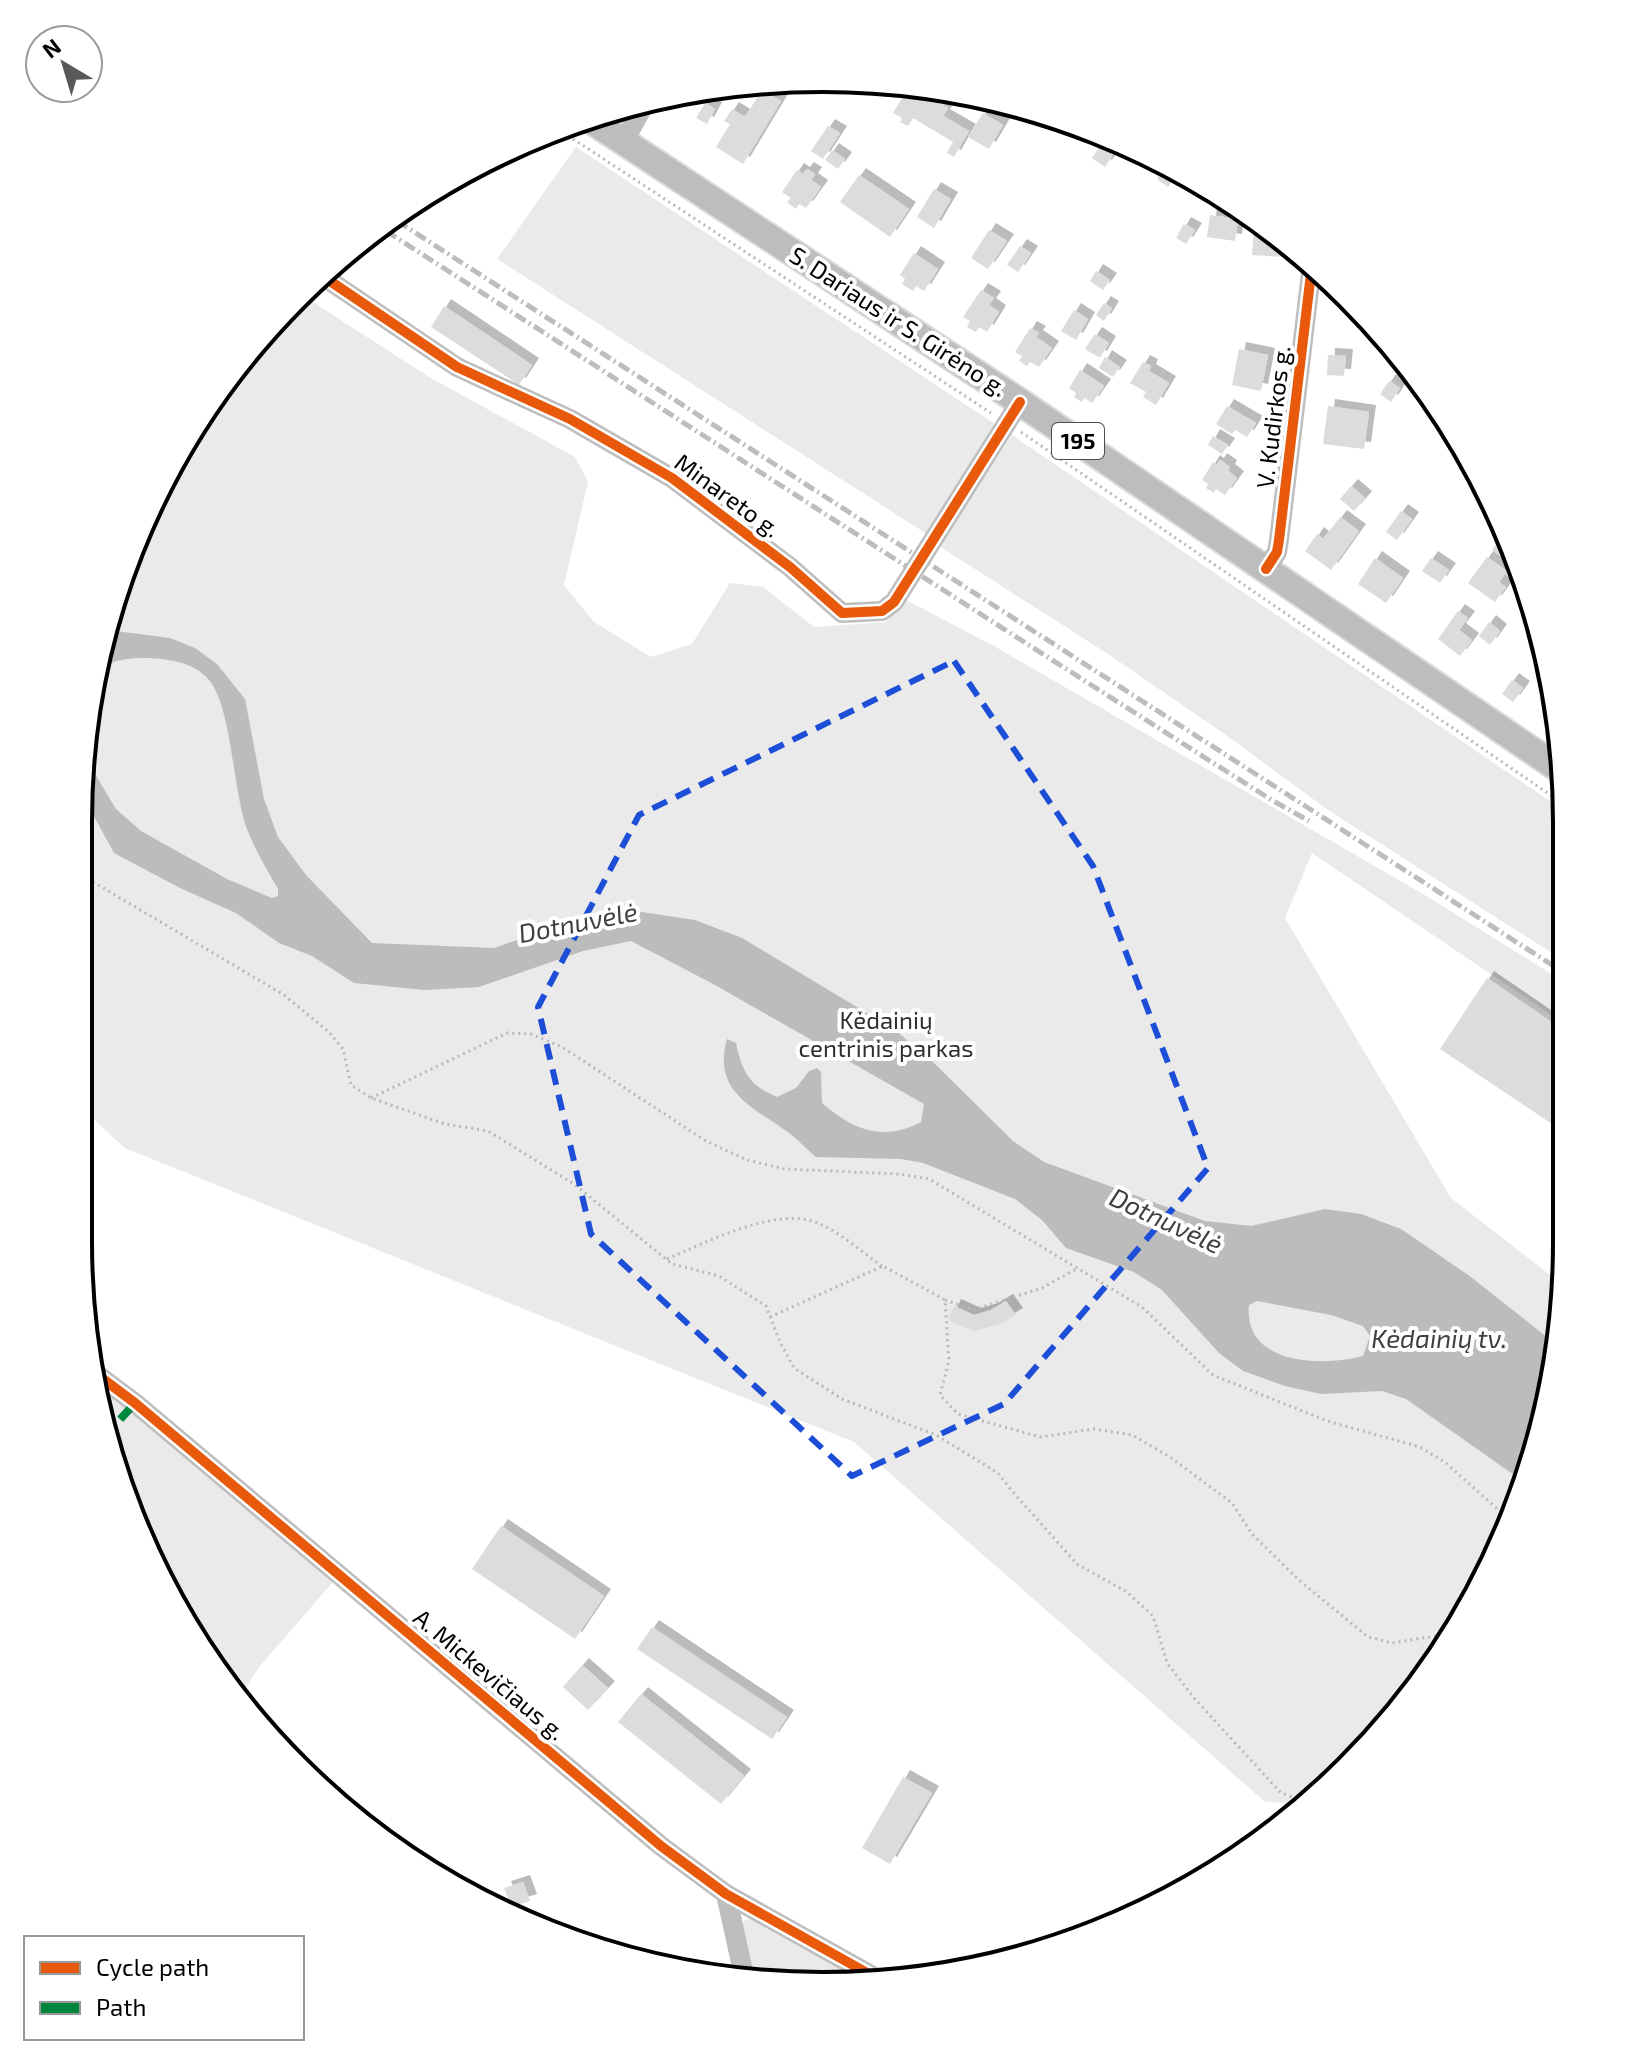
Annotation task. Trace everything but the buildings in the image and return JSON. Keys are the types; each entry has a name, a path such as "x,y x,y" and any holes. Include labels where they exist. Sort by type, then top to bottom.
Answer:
{"main road":[{"name":"S. Dariaus ir S. Girėno g.","path":"602,127 1014,412 1266,569 1550,763"}],"street":[{"path":"624,141 638,116"},
{"name":"V. Kudirkos g.","path":"1266,569 1277,552 1279,540 1310,279"},
{"name":"Minareto g.","path":"331,282 457,367 570,419 672,478 790,567 842,613 882,611 894,602 1014,412"},
{"name":"A. Mickevičiaus g.","path":"106,1381 661,1846 726,1894 862,1970"},
{"path":"726,1894 742,1967"}],"path":[{"path":"571,137 1014,412 1552,796"},
{"path":"92,881 284,995 329,1032 343,1049 351,1085 371,1098 445,1124 488,1131 574,1184 672,1264 719,1276 766,1306 794,1368 842,1399 936,1435 998,1473 1077,1564 1127,1592 1153,1616 1167,1663 1194,1698 1281,1793 1295,1798"},
{"path":"371,1098 507,1033 531,1034 562,1047 706,1141 747,1160 785,1169 899,1174 929,1179 1142,1307 1213,1375 1327,1421 1420,1447 1446,1463 1501,1512"},
{"path":"667,1259 753,1223 799,1219 819,1223 883,1266 945,1300 973,1310 1042,1288 1078,1268"},
{"path":"770,1317 883,1266"},
{"path":"945,1300 949,1361 940,1395 958,1414 1040,1437 1094,1429 1132,1435 1170,1457 1232,1503 1252,1534 1300,1581 1368,1637 1392,1643 1437,1636"}],"highlighted area":[{"path":"954,661 1093,866 1208,1168 1004,1404 852,1476 591,1234 538,1007 639,815"}],"green space":[{"path":"576,147 995,424 927,534 497,259"},
{"name":"Kėdainių centrinis parkas","path":"311,301 429,377 575,457 588,482 564,585 594,622 651,657 692,644 730,583 763,587 814,627 886,622 906,600 994,646 1428,897 1553,975 1553,1016 1312,853 1285,918 1451,1198 1552,1276 1547,1337 1528,1431 1514,1476 1478,1565 1430,1647 1402,1686 1339,1758 1288,1804 1264,1801 854,1442 125,1148 92,1118 92,822 98,727 106,680 131,588 167,499 215,417 243,378"},
{"path":"1012,435 1552,803 1553,954 1328,810 1105,652 939,546"},
{"path":"108,1392 339,1575 259,1667 245,1689 190,1607 148,1521 117,1431"},
{"path":"753,1917 849,1971 750,1968 742,1922"}],"water":[{"name":"Kėdainių tv.","path":"118,631 170,638 195,648 217,664 245,699 264,799 278,837 306,875 372,943 494,948 534,934 628,910 695,920 742,938 895,1030 933,1062 1013,1141 1044,1162 1205,1221 1251,1226 1325,1209 1361,1214 1401,1229 1471,1277 1547,1337 1528,1431 1514,1475 1406,1399 1382,1391 1321,1394 1285,1386 1243,1371 1219,1353 1162,1290 1134,1272 1066,1248 1042,1220 1015,1199 923,1163 901,1159 816,1157 736,1093 725,1070 727,1039 736,1043 744,1070 754,1083 777,1097 796,1088 809,1071 817,1068 821,1072 822,1103 845,1120 869,1130 894,1131 921,1122 924,1104 631,941 583,951 479,987 425,990 354,983 312,956 279,943 236,913 114,853 92,814 94,773 116,809 141,831 227,879 272,898 278,896 278,889 247,829 223,710 209,680 189,665 155,658 110,663","holes":["1257,1301 1331,1315 1363,1326 1370,1336 1363,1356 1307,1361 1288,1357 1259,1340 1250,1325 1249,1305"]}],"railway":[{"path":"403,225 1553,966"},
{"path":"391,234 1270,799 1309,821"}],"marked path":[{"path":"115,1424 135,1403"}],"cycle path":[{"path":"1266,569 1277,552 1279,540 1310,279"},
{"path":"331,282 457,367 570,419 672,478 790,567 842,613 882,611 894,602 1020,402"},
{"path":"105,1381 661,1846 726,1894 862,1970"}],"water label":[{"name":"Dotnuvėlė","path":"578,923"},
{"name":"Dotnuvėlė","path":"1166,1221"}]}
